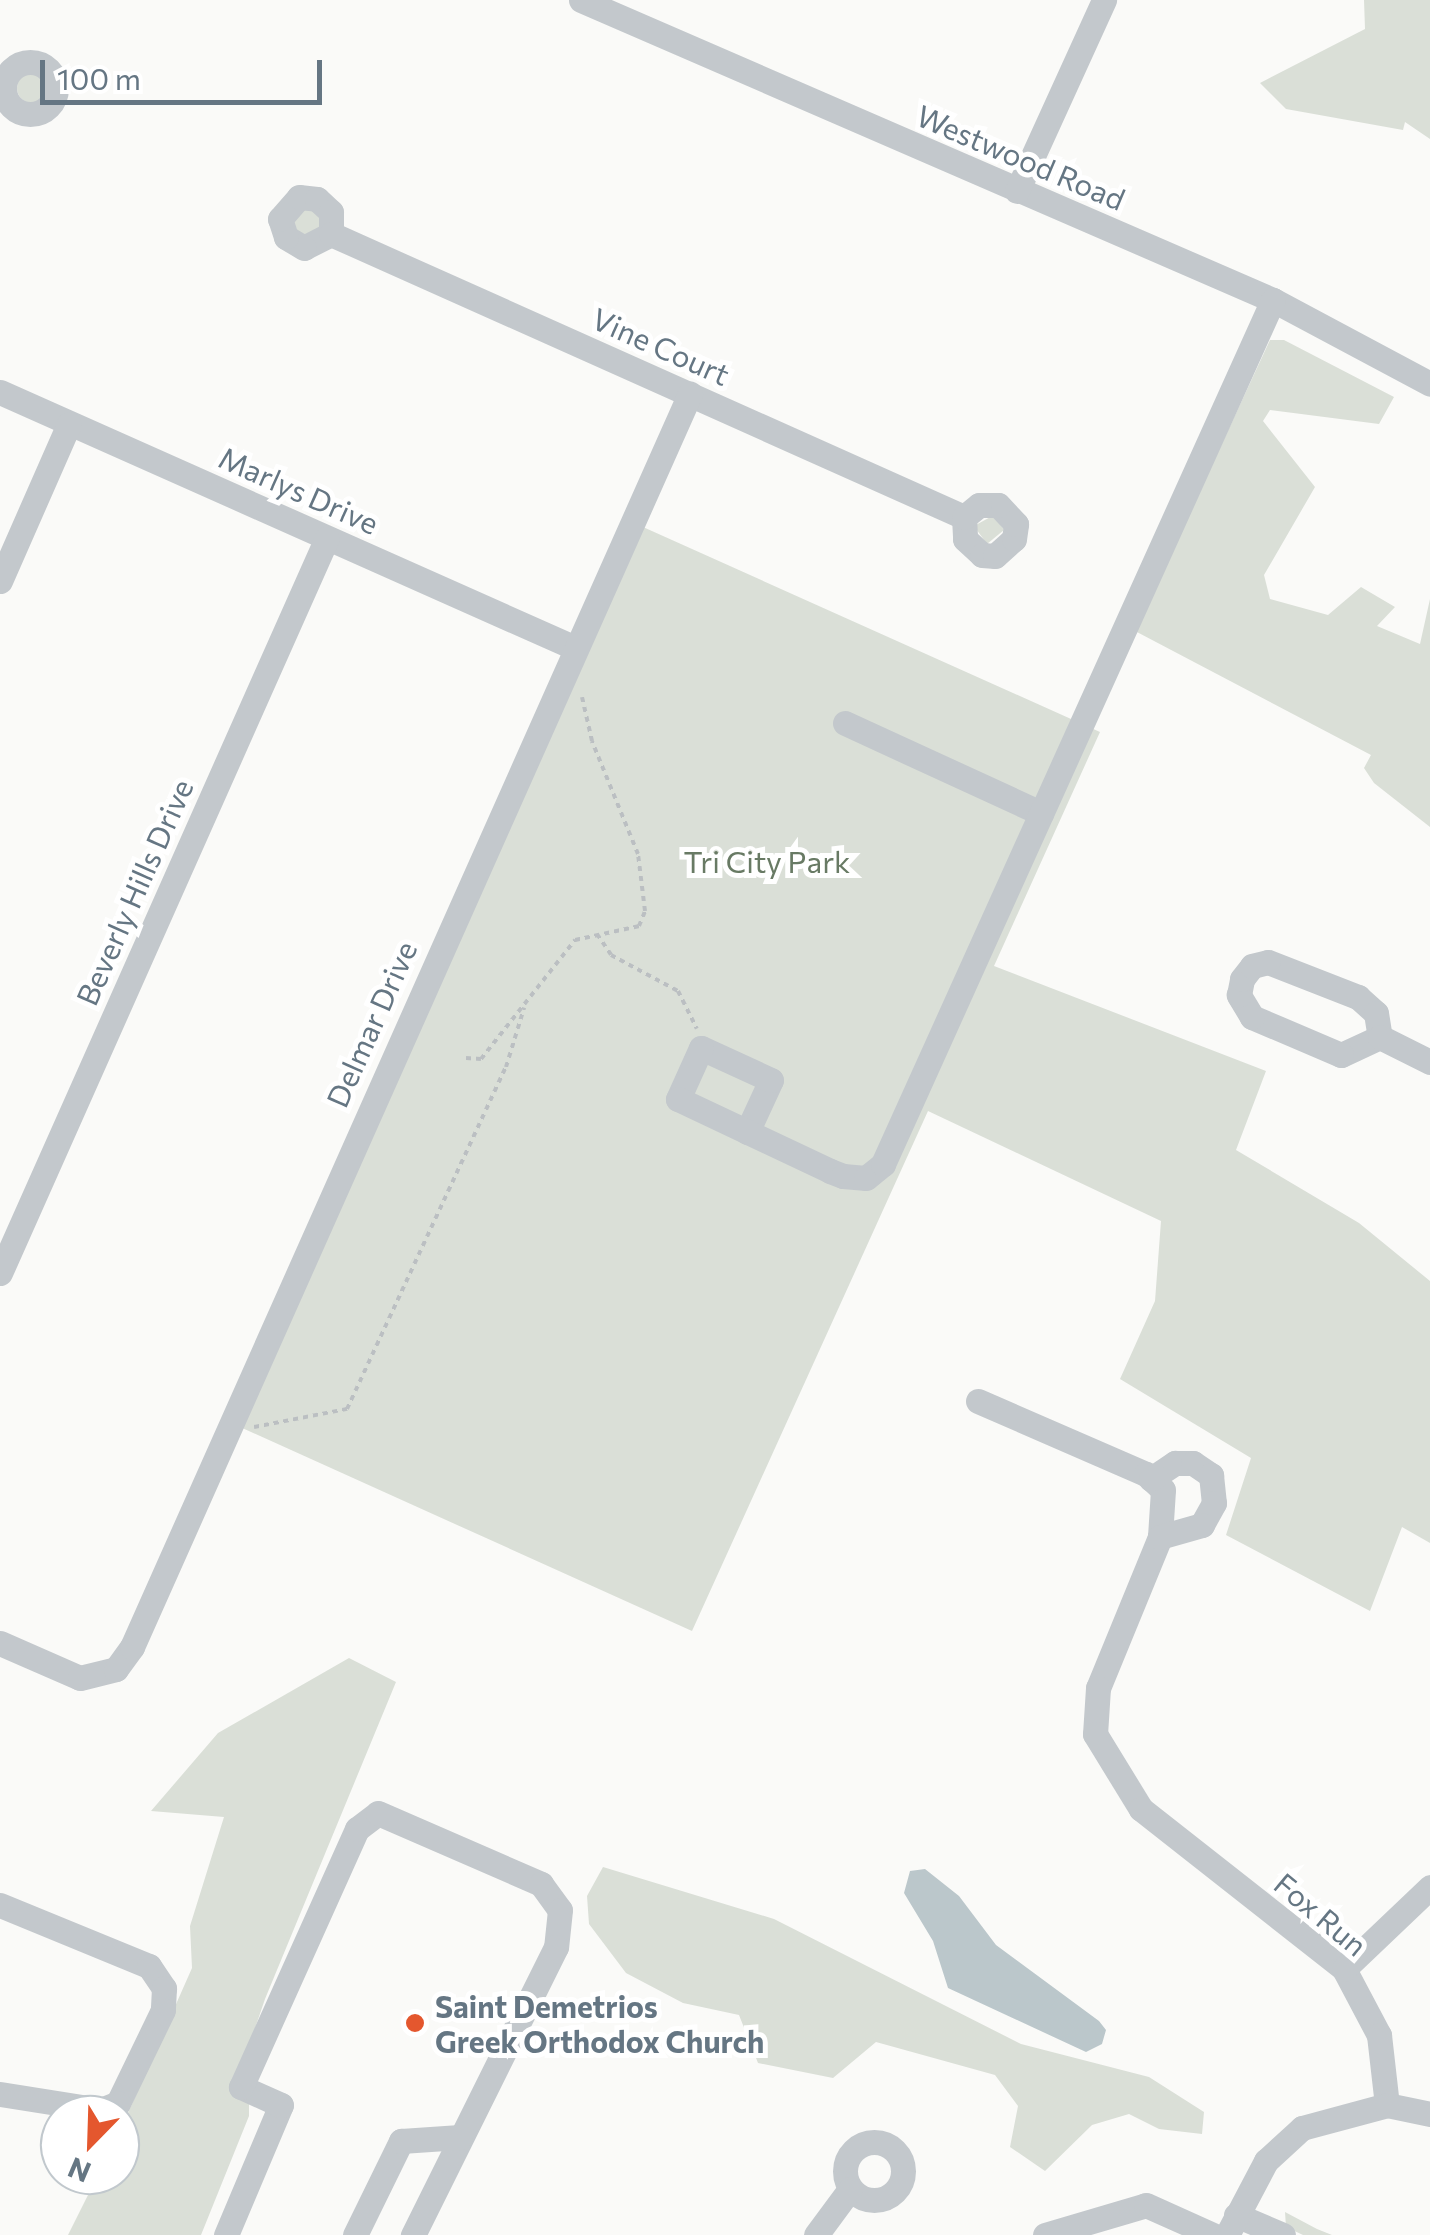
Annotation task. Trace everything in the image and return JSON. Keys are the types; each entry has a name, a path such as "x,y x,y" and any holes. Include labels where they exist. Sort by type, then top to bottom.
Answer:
{"street":[{"name":"Westwood Road","path":"581,0 632,10 1017,191 1273,300 1430,384"},
{"path":"1017,191 1104,0"},
{"name":"Vine Court","path":"331,234 964,517"},
{"path":"747,1132 771,1080 701,1048 678,1099 747,1132 843,1176 875,1174 1273,300"},
{"name":"Marlys Drive","path":"0,392 573,647"},
{"name":"Delmar Drive","path":"0,1643 80,1678 106,1673 132,1647 573,647 690,394"},
{"path":"0,581 69,424"},
{"name":"Beverly Hills Drive","path":"0,1273 326,538"},
{"path":"845,723 1040,813"},
{"path":"1268,962 1340,989 1376,1013 1380,1037 1341,1055 1252,1017 1239,995 1242,979 1252,966 1268,962"},
{"path":"1380,1037 1430,1062"},
{"path":"978,1401 1152,1479 1163,1490 1160,1537 1202,1525 1214,1502 1212,1475 1194,1463 1175,1462 1152,1479"},
{"name":"Fox Run","path":"1160,1537 1098,1688 1095,1734 1141,1809 1344,1969 1379,2035 1386,2105"},
{"path":"226,2235 281,2104 241,2088 357,1829 378,1813 541,1884 560,1910 556,1947 413,2235"},
{"path":"1344,1969 1430,1887"},
{"path":"0,1904 150,1966 164,1988 163,2010 118,2103 101,2110 0,2094"},
{"path":"1283,2235 1232,2225 1266,2161 1302,2128 1386,2105 1430,2114"},
{"path":"355,2235 401,2142 460,2136"},
{"path":"816,2235 850,2189"},
{"path":"1045,2235 1146,2206 1212,2235"}],"path":[{"path":"466,1058 481,1060 576,940 639,926 643,886 638,854 592,742 582,697"},
{"path":"597,933 611,955 678,990 696,1019 701,1048"},
{"path":"246,1438 268,1420 347,1409 506,1067 524,1008"}],"green space":[{"path":"1364,0 1430,0 1430,139 1405,122 1403,130 1286,109 1260,83 1365,29"},
{"path":"32,73 43,77 47,88 43,99 32,103 21,99 17,88 21,77"},
{"path":"307,207 320,214 321,229 300,236 291,219"},
{"path":"1270,340 1284,340 1394,397 1379,424 1270,410 1263,421 1315,487 1264,575 1270,599 1328,615 1361,587 1395,607 1377,626 1420,644 1430,599 1430,827 1374,783 1364,768 1371,755 1135,631"},
{"path":"994,515 1004,530 987,544 974,526"},
{"name":"Tri City Park","path":"643,527 1100,732 994,966 1266,1071 1236,1150 1359,1223 1430,1281 1430,1543 1402,1527 1370,1611 1226,1535 1251,1458 1120,1379 1155,1301 1161,1221 928,1111 692,1631 240,1427"},
{"path":"349,1658 396,1682 265,1999 249,2046 249,2116 201,2235 68,2235 88,2195 140,2195 140,2095 136,2095 192,1968 190,1926 224,1817 151,1811 218,1733"},
{"path":"603,1867 774,1919 1021,2044 1149,2077 1204,2112 1202,2134 1159,2129 1129,2114 1092,2125 1045,2171 1010,2147 1018,2106 995,2075 876,2042 833,2078 758,2063 739,2015 683,2003 626,1973 589,1924 587,1896"},
{"path":"1285,2212 1332,2235 1303,2235 1286,2227"}],"shaded area":[{"path":"925,1869 959,1896 996,1945 1099,2021 1106,2030 1102,2044 1086,2052 948,1988 933,1941 904,1893 910,1871"}],"place":[{"name":"Saint Demetrios Greek Orthodox Church","path":"415,2023"}]}
